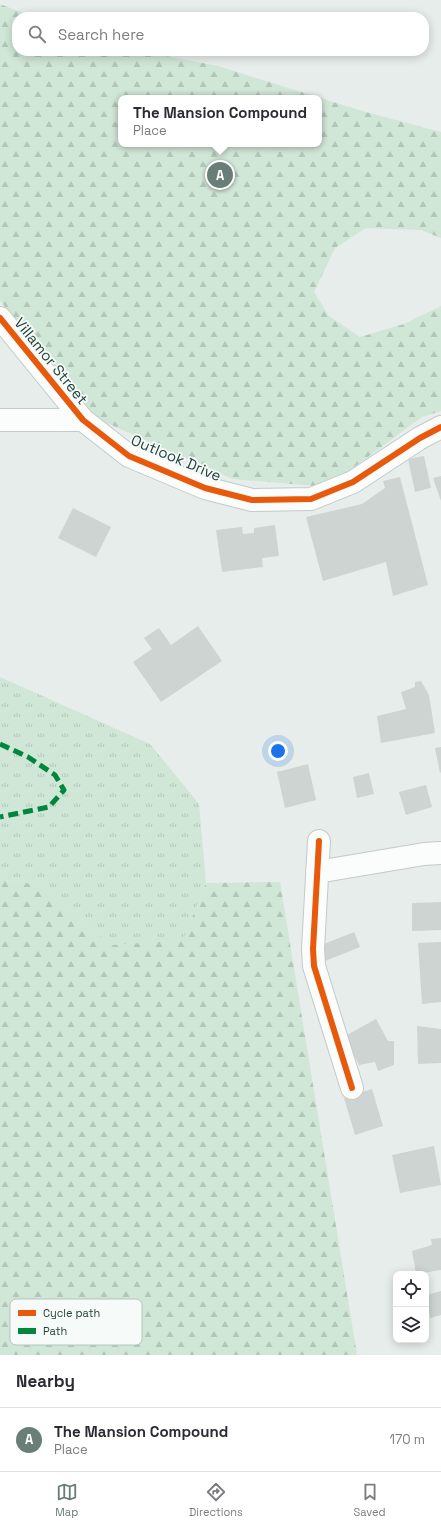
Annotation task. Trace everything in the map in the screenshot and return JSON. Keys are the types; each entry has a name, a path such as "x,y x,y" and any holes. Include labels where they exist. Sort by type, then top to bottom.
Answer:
{"street":[{"name":"Villamor Street","path":"0,318 83,420"},
{"path":"0,420 83,420"},
{"name":"Outlook Drive","path":"83,420 129,456 205,488 252,500 311,499 353,482 420,438 441,427"},
{"path":"319,841 312,949 314,966 352,1088"},
{"path":"317,872 441,852"}],"green space":[{"path":"0,4 20,12 12,12 12,56 166,56 218,66 311,95 118,95 118,147 322,147 322,98 441,132 441,238 421,230 366,228 335,248 314,292 329,316 360,337 404,324 441,306 441,411 422,417 342,476 315,486 233,479 89,415 19,327 0,300"},
{"path":"0,677 150,744 199,804 206,883 183,941 111,945 45,886 0,879"},
{"path":"0,879 45,886 111,945 183,940 206,883 280,882 357,1355 0,1355"}],"building":[{"path":"424,456 431,488 415,492 408,459"},
{"path":"441,476 441,501 433,478"},
{"path":"400,477 428,585 393,596 386,562 323,581 306,517 362,504 385,488 383,481"},
{"path":"73,508 111,527 96,557 58,538"},
{"path":"275,525 279,556 262,558 263,567 222,572 216,530 242,527 243,534 254,533 254,528"},
{"path":"198,626 222,661 161,702 133,662 152,649 144,638 159,628 171,645"},
{"path":"421,681 429,695 435,733 381,743 377,716 406,709 401,692 415,687 415,682"},
{"path":"441,747 441,772 440,773 435,748"},
{"path":"308,764 316,800 285,808 277,772"},
{"path":"369,773 374,794 357,798 353,777"},
{"path":"426,785 432,807 406,815 399,792"},
{"path":"441,902 441,930 412,931 412,903"},
{"path":"354,932 360,947 325,961 319,946"},
{"path":"441,942 441,1002 422,1004 418,943"},
{"path":"376,1019 388,1041 394,1041 394,1065 378,1071 375,1062 359,1065 345,1036"},
{"path":"417,1026 441,1029 441,1063 418,1064"},
{"path":"372,1089 383,1126 355,1135 344,1098"},
{"path":"434,1146 441,1185 400,1193 392,1155"},
{"path":"441,1238 441,1270 429,1272 415,1271 412,1251 432,1245 431,1239"},
{"path":"441,1291 441,1315 430,1318 429,1294"}],"marked path":[{"path":"0,744 28,757 55,775 64,790 49,807 0,817"}],"cycle path":[{"path":"0,318 83,420 129,456 205,488 252,500 311,499 353,482 420,438 441,427"},
{"path":"319,841 313,949 314,966 352,1088"}],"place":[{"name":"The Mansion Compound","path":"220,175"}]}
